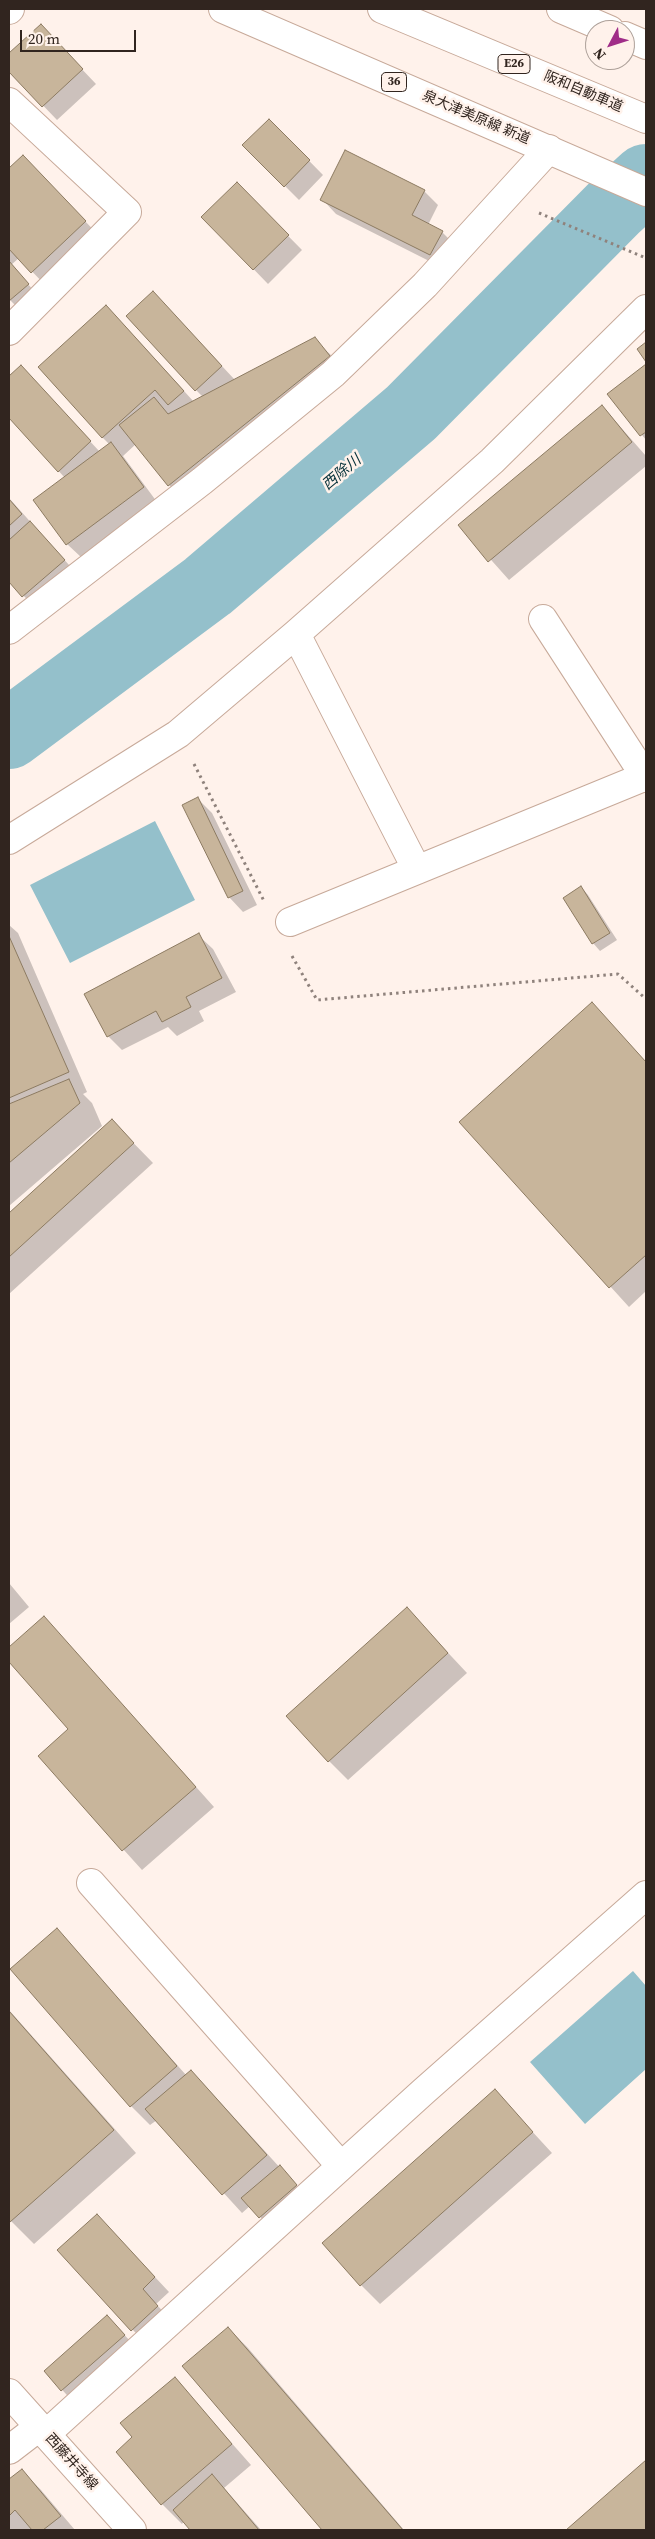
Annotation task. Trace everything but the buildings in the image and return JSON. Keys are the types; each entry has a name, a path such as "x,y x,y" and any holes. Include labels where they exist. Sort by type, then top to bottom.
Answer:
{"main road":[{"name":"泉大津美原線 新道","path":"223,9 646,192"},
{"name":"阪和自動車道","path":"382,9 646,119"},
{"path":"561,9 587,20"},
{"path":"9,102 128,212 9,331"},
{"path":"9,630 202,481 333,374 557,153"},
{"path":"9,840 178,734 296,634 492,461 646,309"},
{"path":"279,915 417,870 646,777 543,619"},
{"path":"296,634 417,870"},
{"path":"91,1883 341,2166"},
{"path":"9,2450 42,2430 646,1895"},
{"name":"西藤井寺線","path":"9,2393 132,2530"}],"path":[{"path":"532,210 646,258"},
{"path":"178,734 279,915"},
{"path":"290,951 317,1000 618,974 646,999"}],"water":[{"path":"155,821 195,900 70,963 30,885"},
{"path":"633,1971 646,1986 646,2069 585,2124 530,2062"}],"waterway":[{"name":"西除川","path":"9,734 208,586 411,413 614,208 646,179"}]}
